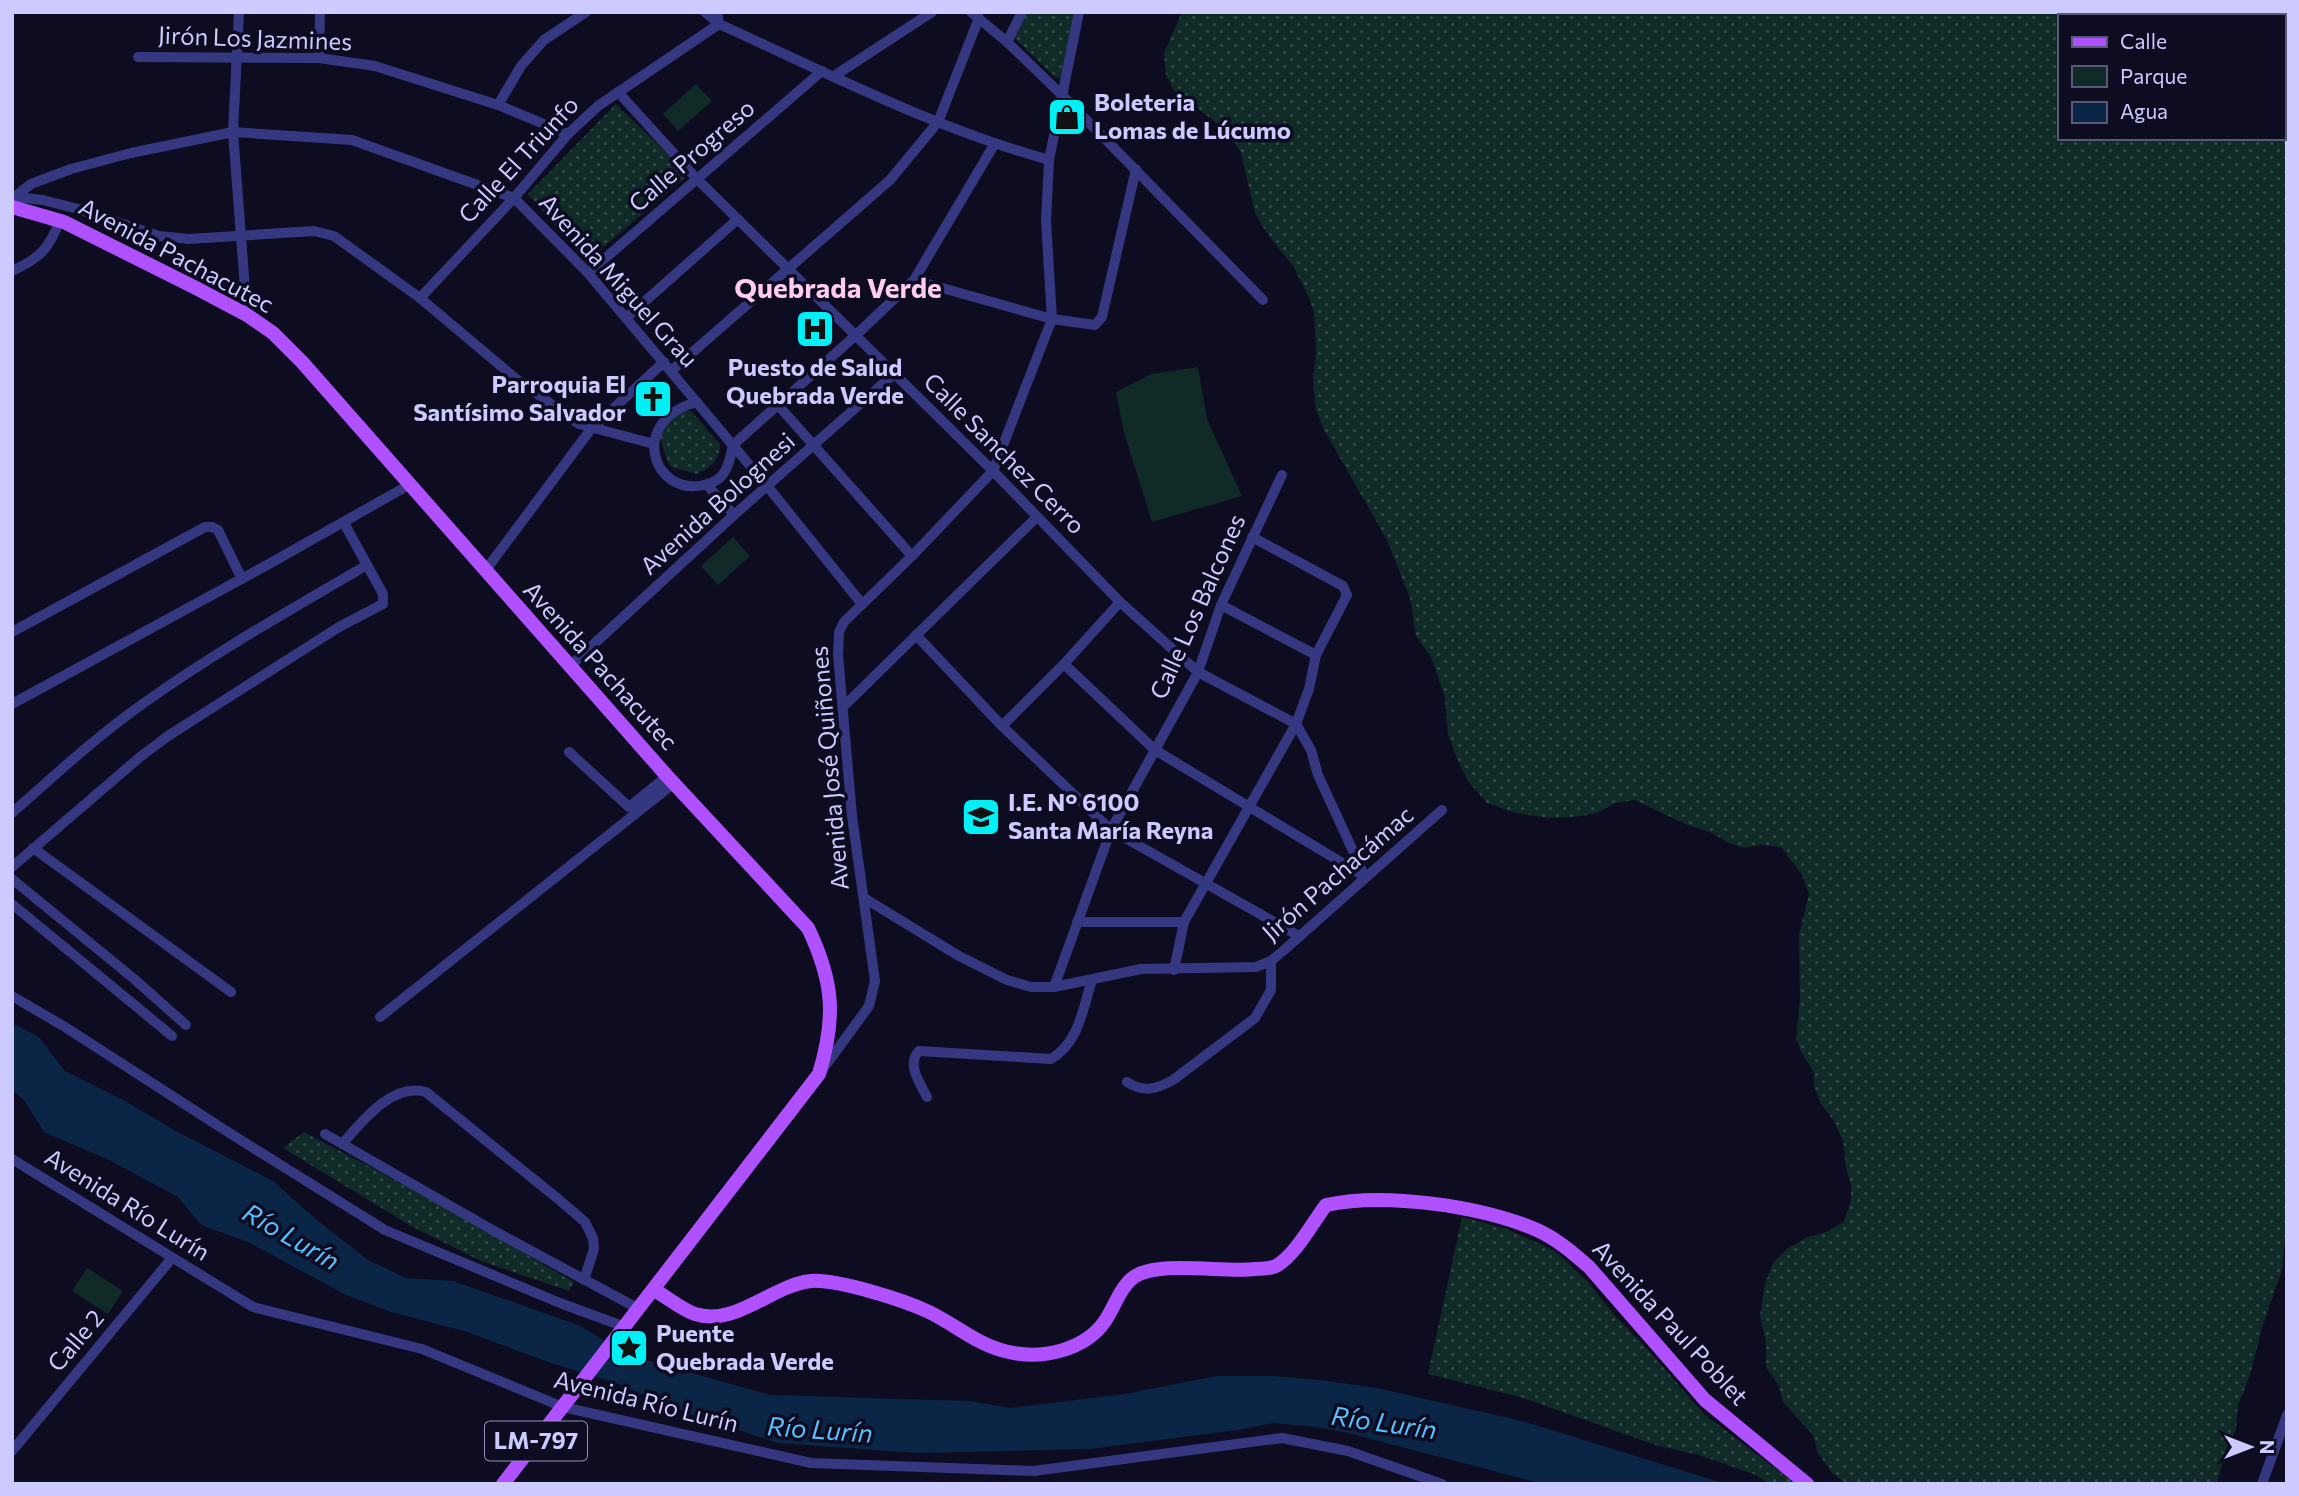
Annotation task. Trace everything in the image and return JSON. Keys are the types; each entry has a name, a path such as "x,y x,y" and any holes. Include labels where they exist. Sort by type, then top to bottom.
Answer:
{"main road":[{"name":"Avenida Pachacutec","path":"13,201 60,220 247,315 273,333 302,362 671,780 808,929 821,956 830,1012 829,1040 819,1074 654,1290"},
{"name":"Avenida Paul Poblet","path":"654,1290 695,1314 715,1317 746,1308 786,1288 811,1281 839,1284 927,1311 984,1344 1011,1353 1044,1354 1071,1347 1092,1337 1134,1277 1159,1270 1250,1270 1274,1267 1289,1256 1326,1205 1349,1200 1374,1199 1492,1214 1538,1231 1568,1248 1589,1267 1705,1401 1807,1484"},
{"name":"LM-797","path":"503,1484 654,1290"}],"street":[{"path":"239,12 233,132 243,234 247,315"},
{"path":"319,58 320,12"},
{"path":"498,105 521,66 544,40 586,12"},
{"path":"705,12 822,71 938,121 994,145 1049,160"},
{"path":"834,76 932,12"},
{"path":"1007,42 1022,12"},
{"name":"Avenida José Quiñones","path":"819,1074 861,1018 873,995 875,981 852,816 838,655 839,632 844,622 993,471 1052,319 1046,221 1049,160 1079,12"},
{"path":"485,571 591,429 789,268 890,180 938,121 975,15 1007,42 1136,169 1263,300"},
{"name":"Calle El Triunfo","path":"420,298 514,198 568,134 598,106 718,18"},
{"name":"Jirón Los Jazmines","path":"138,57 319,58 375,66 498,105 568,134"},
{"name":"Calle Progreso","path":"588,273 822,71"},
{"name":"Calle Sanchez Cerro","path":"618,92 697,179 993,471 1120,602 1198,672 1296,724"},
{"name":"Avenida Miguel Grau","path":"13,201 31,184 71,169 131,153 233,132 352,140 514,198 588,273 768,487 862,604"},
{"path":"697,402 674,410 664,419 654,444 661,469 670,479 695,487 708,485 719,479 725,471 733,445 856,336 914,280 994,145"},
{"path":"914,280 1052,319 1095,325 1102,317 1136,169"},
{"path":"13,201 43,200 159,236 189,239 243,234 326,232 420,298 515,378 579,424 654,444"},
{"path":"626,318 738,219"},
{"path":"12,271 41,255 52,241 60,220"},
{"name":"Avenida Bolognesi","path":"570,666 734,515 894,374"},
{"path":"778,404 912,556"},
{"name":"Calle Los Balcones","path":"1054,987 1111,830 1198,672 1221,605 1282,475"},
{"path":"12,705 409,485"},
{"path":"708,485 734,515"},
{"path":"844,706 1037,517"},
{"path":"12,867 168,736 339,627 383,604 383,594 344,523"},
{"path":"12,632 205,527 218,530 242,579"},
{"path":"1174,970 1184,922 1296,724 1309,689 1316,655 1347,595 1343,586 1252,537"},
{"path":"12,813 94,741 144,703 251,633 367,565"},
{"path":"1002,726 1064,664 1120,602"},
{"path":"1221,605 1316,655"},
{"path":"916,635 1002,726 1111,830 1299,936"},
{"path":"1064,664 1155,750 1365,877"},
{"path":"1296,724 1311,750 1318,775 1365,877"},
{"path":"569,752 629,807 671,780"},
{"path":"380,1017 671,780"},
{"name":"Jirón Pachacámac","path":"864,898 959,956 1006,980 1031,987 1054,987 1141,969 1256,967 1271,961 1442,810"},
{"path":"33,849 230,992"},
{"path":"12,879 186,1025"},
{"path":"12,904 172,1037"},
{"path":"1077,922 1184,922"},
{"path":"1127,1082 1144,1090 1159,1088 1255,1018 1271,990 1271,961"},
{"path":"926,1097 913,1062 919,1051 1051,1059 1062,1052 1075,1034 1092,980"},
{"path":"12,996 385,1230 622,1331"},
{"path":"342,1144 369,1115 391,1097 412,1090 426,1092 585,1222 591,1232 594,1249 584,1280"},
{"path":"325,1134 639,1309"},
{"name":"Avenida Río Lurín","path":"12,1158 253,1307 422,1349 567,1403 811,1463 1034,1471 1282,1438 1348,1451 1442,1484"},
{"name":"Calle 2","path":"14,1444 173,1258"},
{"path":"2262,1484 2287,1415"}],"green space":[{"path":"1027,12 1074,12 1061,78 1056,78 1013,37"},
{"path":"1182,12 2287,12 2287,1220 2282,1270 2262,1328 2250,1375 2238,1405 2236,1429 2225,1452 2217,1484 1847,1484 1832,1473 1818,1453 1813,1435 1783,1402 1779,1386 1766,1367 1766,1342 1760,1316 1765,1284 1773,1263 1788,1248 1808,1237 1829,1231 1844,1221 1851,1200 1843,1141 1834,1121 1821,1104 1814,1086 1814,1072 1802,1054 1796,1038 1800,999 1799,935 1809,894 1802,875 1781,847 1762,845 1744,848 1635,800 1616,803 1594,814 1548,818 1516,813 1487,803 1468,781 1448,734 1445,698 1432,659 1416,636 1410,598 1387,540 1323,428 1315,407 1314,313 1309,297 1293,266 1266,232 1255,213 1241,153 1229,132 1174,91 1166,75 1164,53"},
{"path":"696,84 712,101 678,131 663,114"},
{"path":"616,104 689,174 586,262 528,194"},
{"path":"1198,367 1207,419 1242,496 1152,522 1123,429 1116,392 1151,374"},
{"path":"691,411 720,444 713,463 696,474 671,467 660,434 674,415"},
{"path":"733,537 750,556 718,585 701,566"},
{"path":"304,1132 416,1191 574,1282 569,1291 481,1261 411,1226 283,1148"},
{"path":"1462,1217 1507,1229 1555,1251 1588,1282 1704,1414 1796,1484 1769,1484 1756,1475 1699,1455 1655,1445 1523,1398 1428,1374"},
{"path":"87,1268 123,1291 108,1314 72,1291"}],"water":[{"name":"Río Lurín","path":"12,1023 39,1037 65,1071 273,1181 368,1260 406,1278 453,1281 581,1326 625,1354 770,1395 970,1401 1009,1408 1125,1394 1216,1376 1272,1376 1320,1380 1377,1388 1522,1421 1726,1484 1543,1484 1348,1433 1273,1423 1090,1449 916,1453 778,1443 674,1409 616,1383 464,1331 391,1312 346,1295 250,1243 201,1225 178,1197 107,1159 44,1132 24,1100 12,1090"}],"place":[{"name":"Boleteria Lomas de Lúcumo","path":"1067,117"},
{"name":"Puesto de Salud Quebrada Verde","path":"815,329"},
{"name":"Parroquia El Santísimo Salvador","path":"653,399"},
{"name":"I.E. N° 6100 Santa María Reyna","path":"981,817"},
{"name":"Puente Quebrada Verde","path":"629,1348"}],"district":[{"name":"Quebrada Verde","path":"838,288"}]}
